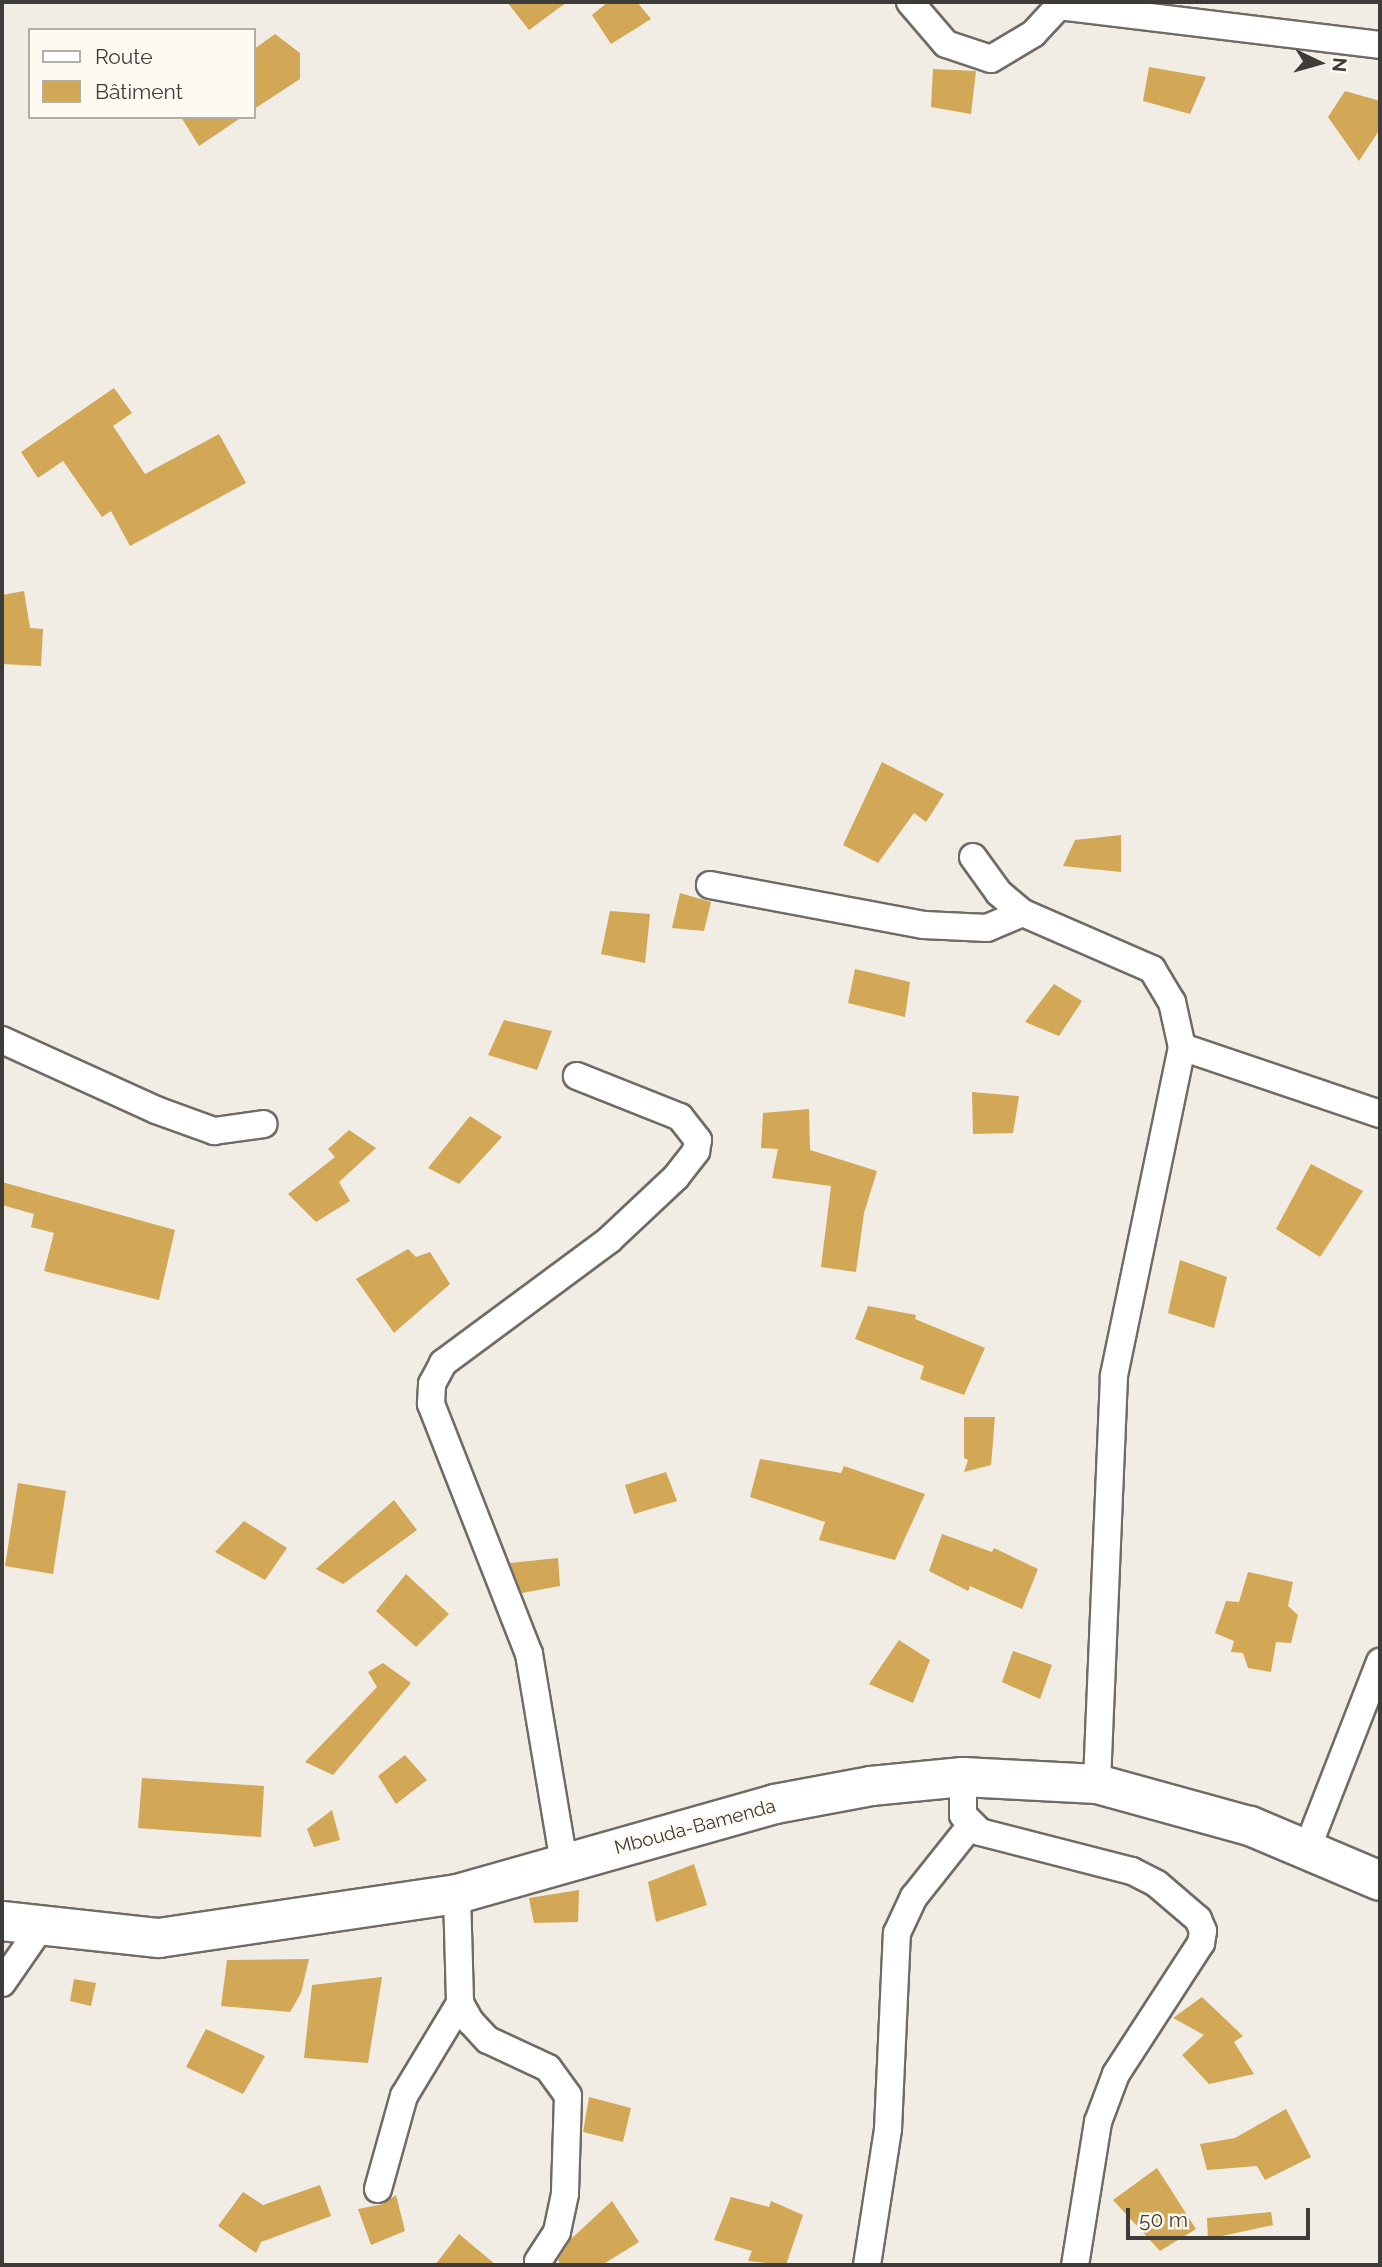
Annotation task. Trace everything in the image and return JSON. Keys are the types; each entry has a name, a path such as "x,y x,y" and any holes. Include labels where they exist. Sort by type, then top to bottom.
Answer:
{"highway":[{"name":"Mbouda-Bamenda","path":"2,1921 159,1938 457,1894 775,1804 871,1786 963,1777 1097,1784 1250,1826 1380,1881"}],"street":[{"path":"910,2 946,44 991,59 1033,34 1059,4 1137,9 1380,45"},
{"path":"973,857 999,893 1023,913 1152,969 1172,1002 1182,1047 1114,1376 1097,1784"},
{"path":"710,886 925,925 987,928 1023,913"},
{"path":"2,1040 156,1110 214,1131 264,1124"},
{"path":"1182,1047 1380,1114"},
{"path":"564,1863 529,1654 431,1404 432,1384 443,1363 609,1240 676,1177 696,1150 698,1140 680,1117 577,1076"},
{"path":"1307,1849 1380,1662"},
{"path":"963,1777 963,1815 971,1825 1002,1841 1132,1871 1157,1884 1198,1919 1203,1931 1202,1943 1116,2074 1098,2122 1075,2265"},
{"path":"866,2265 888,2129 897,1933 914,1897 971,1825"},
{"path":"378,2189 404,2096 460,2003 457,1894"},
{"path":"2,1983 43,1924"},
{"path":"460,2003 488,2040 548,2068 568,2096 565,2194 557,2232 538,2260"}],"building":[{"path":"507,2 567,2 529,30"},
{"path":"608,2 637,2 651,19 611,44 592,15"},
{"path":"275,34 300,53 300,79 256,108 256,48"},
{"path":"1149,67 1206,77 1190,114 1143,101"},
{"path":"933,69 976,71 971,114 931,107"},
{"path":"1345,91 1380,101 1380,129 1359,161 1328,117"},
{"path":"182,119 239,119 199,146"},
{"path":"114,388 132,413 113,426 145,474 219,434 246,483 130,546 111,511 102,517 63,461 38,478 21,452"},
{"path":"24,591 30,628 43,629 41,666 2,664 2,595"},
{"path":"882,762 944,794 926,822 914,813 878,863 843,845"},
{"path":"1121,835 1121,872 1063,866 1075,840"},
{"path":"680,893 711,902 704,931 672,928"},
{"path":"610,911 650,914 645,963 601,954"},
{"path":"855,969 910,982 905,1017 848,1003"},
{"path":"1054,984 1082,1001 1059,1036 1025,1022"},
{"path":"504,1020 552,1031 537,1070 488,1055"},
{"path":"972,1092 1019,1096 1013,1133 973,1134"},
{"path":"809,1109 810,1150 877,1171 864,1213 856,1272 821,1267 831,1186 772,1178 778,1149 761,1148 763,1113"},
{"path":"470,1116 502,1137 459,1184 428,1168"},
{"path":"349,1130 376,1148 339,1182 350,1201 316,1222 288,1194 335,1157 328,1149"},
{"path":"1311,1164 1363,1191 1320,1257 1276,1229"},
{"path":"2,1182 175,1230 159,1300 44,1271 54,1233 31,1227 34,1214 2,1205"},
{"path":"408,1249 416,1257 430,1252 450,1284 394,1333 356,1279"},
{"path":"1180,1260 1227,1277 1214,1328 1168,1313"},
{"path":"868,1306 916,1315 915,1319 985,1348 964,1395 920,1379 924,1366 855,1339"},
{"path":"964,1417 995,1417 991,1465 964,1472 968,1460 964,1458"},
{"path":"760,1459 841,1473 844,1466 925,1494 895,1560 819,1540 825,1522 750,1497"},
{"path":"666,1472 677,1501 634,1514 625,1485"},
{"path":"18,1483 66,1491 53,1574 5,1566"},
{"path":"394,1500 417,1530 343,1584 316,1569"},
{"path":"244,1521 287,1548 265,1580 215,1552"},
{"path":"942,1534 992,1552 994,1548 1038,1569 1022,1609 970,1586 968,1591 929,1571"},
{"path":"558,1558 560,1586 522,1593 510,1563"},
{"path":"1248,1572 1293,1582 1288,1606 1298,1615 1291,1643 1276,1642 1271,1672 1248,1668 1243,1653 1231,1652 1234,1641 1215,1633 1226,1601 1239,1602"},
{"path":"406,1574 449,1614 416,1647 376,1611"},
{"path":"899,1640 930,1660 913,1703 869,1684"},
{"path":"1013,1651 1052,1665 1040,1699 1002,1682"},
{"path":"383,1663 411,1683 333,1775 305,1762 377,1687 368,1672"},
{"path":"405,1755 427,1780 396,1804 378,1776"},
{"path":"142,1778 264,1786 261,1837 138,1828"},
{"path":"332,1810 340,1840 314,1847 307,1829"},
{"path":"694,1864 707,1905 656,1922 648,1882"},
{"path":"579,1890 578,1922 534,1923 529,1898"},
{"path":"309,1959 301,1993 290,2012 221,2006 227,1960"},
{"path":"382,1977 368,2063 304,2058 312,1985"},
{"path":"74,1979 96,1983 91,2006 70,2001"},
{"path":"1202,1997 1243,2036 1234,2042 1254,2074 1209,2084 1182,2055 1204,2035 1173,2018"},
{"path":"206,2029 265,2056 243,2094 186,2067"},
{"path":"589,2097 631,2108 623,2142 583,2132"},
{"path":"1286,2109 1311,2157 1265,2180 1257,2166 1207,2170 1200,2144 1235,2138"},
{"path":"1157,2168 1196,2229 1160,2251 1113,2200"},
{"path":"320,2185 331,2216 261,2242 256,2253 218,2226 243,2192 263,2205"},
{"path":"396,2195 405,2231 371,2245 358,2209 383,2204"},
{"path":"731,2197 769,2207 771,2201 803,2215 786,2265 748,2261 752,2251 714,2240"},
{"path":"612,2201 639,2242 602,2265 561,2265 558,2260 571,2239"},
{"path":"1271,2212 1273,2225 1208,2239 1207,2218"},
{"path":"459,2234 496,2265 435,2265"}]}
